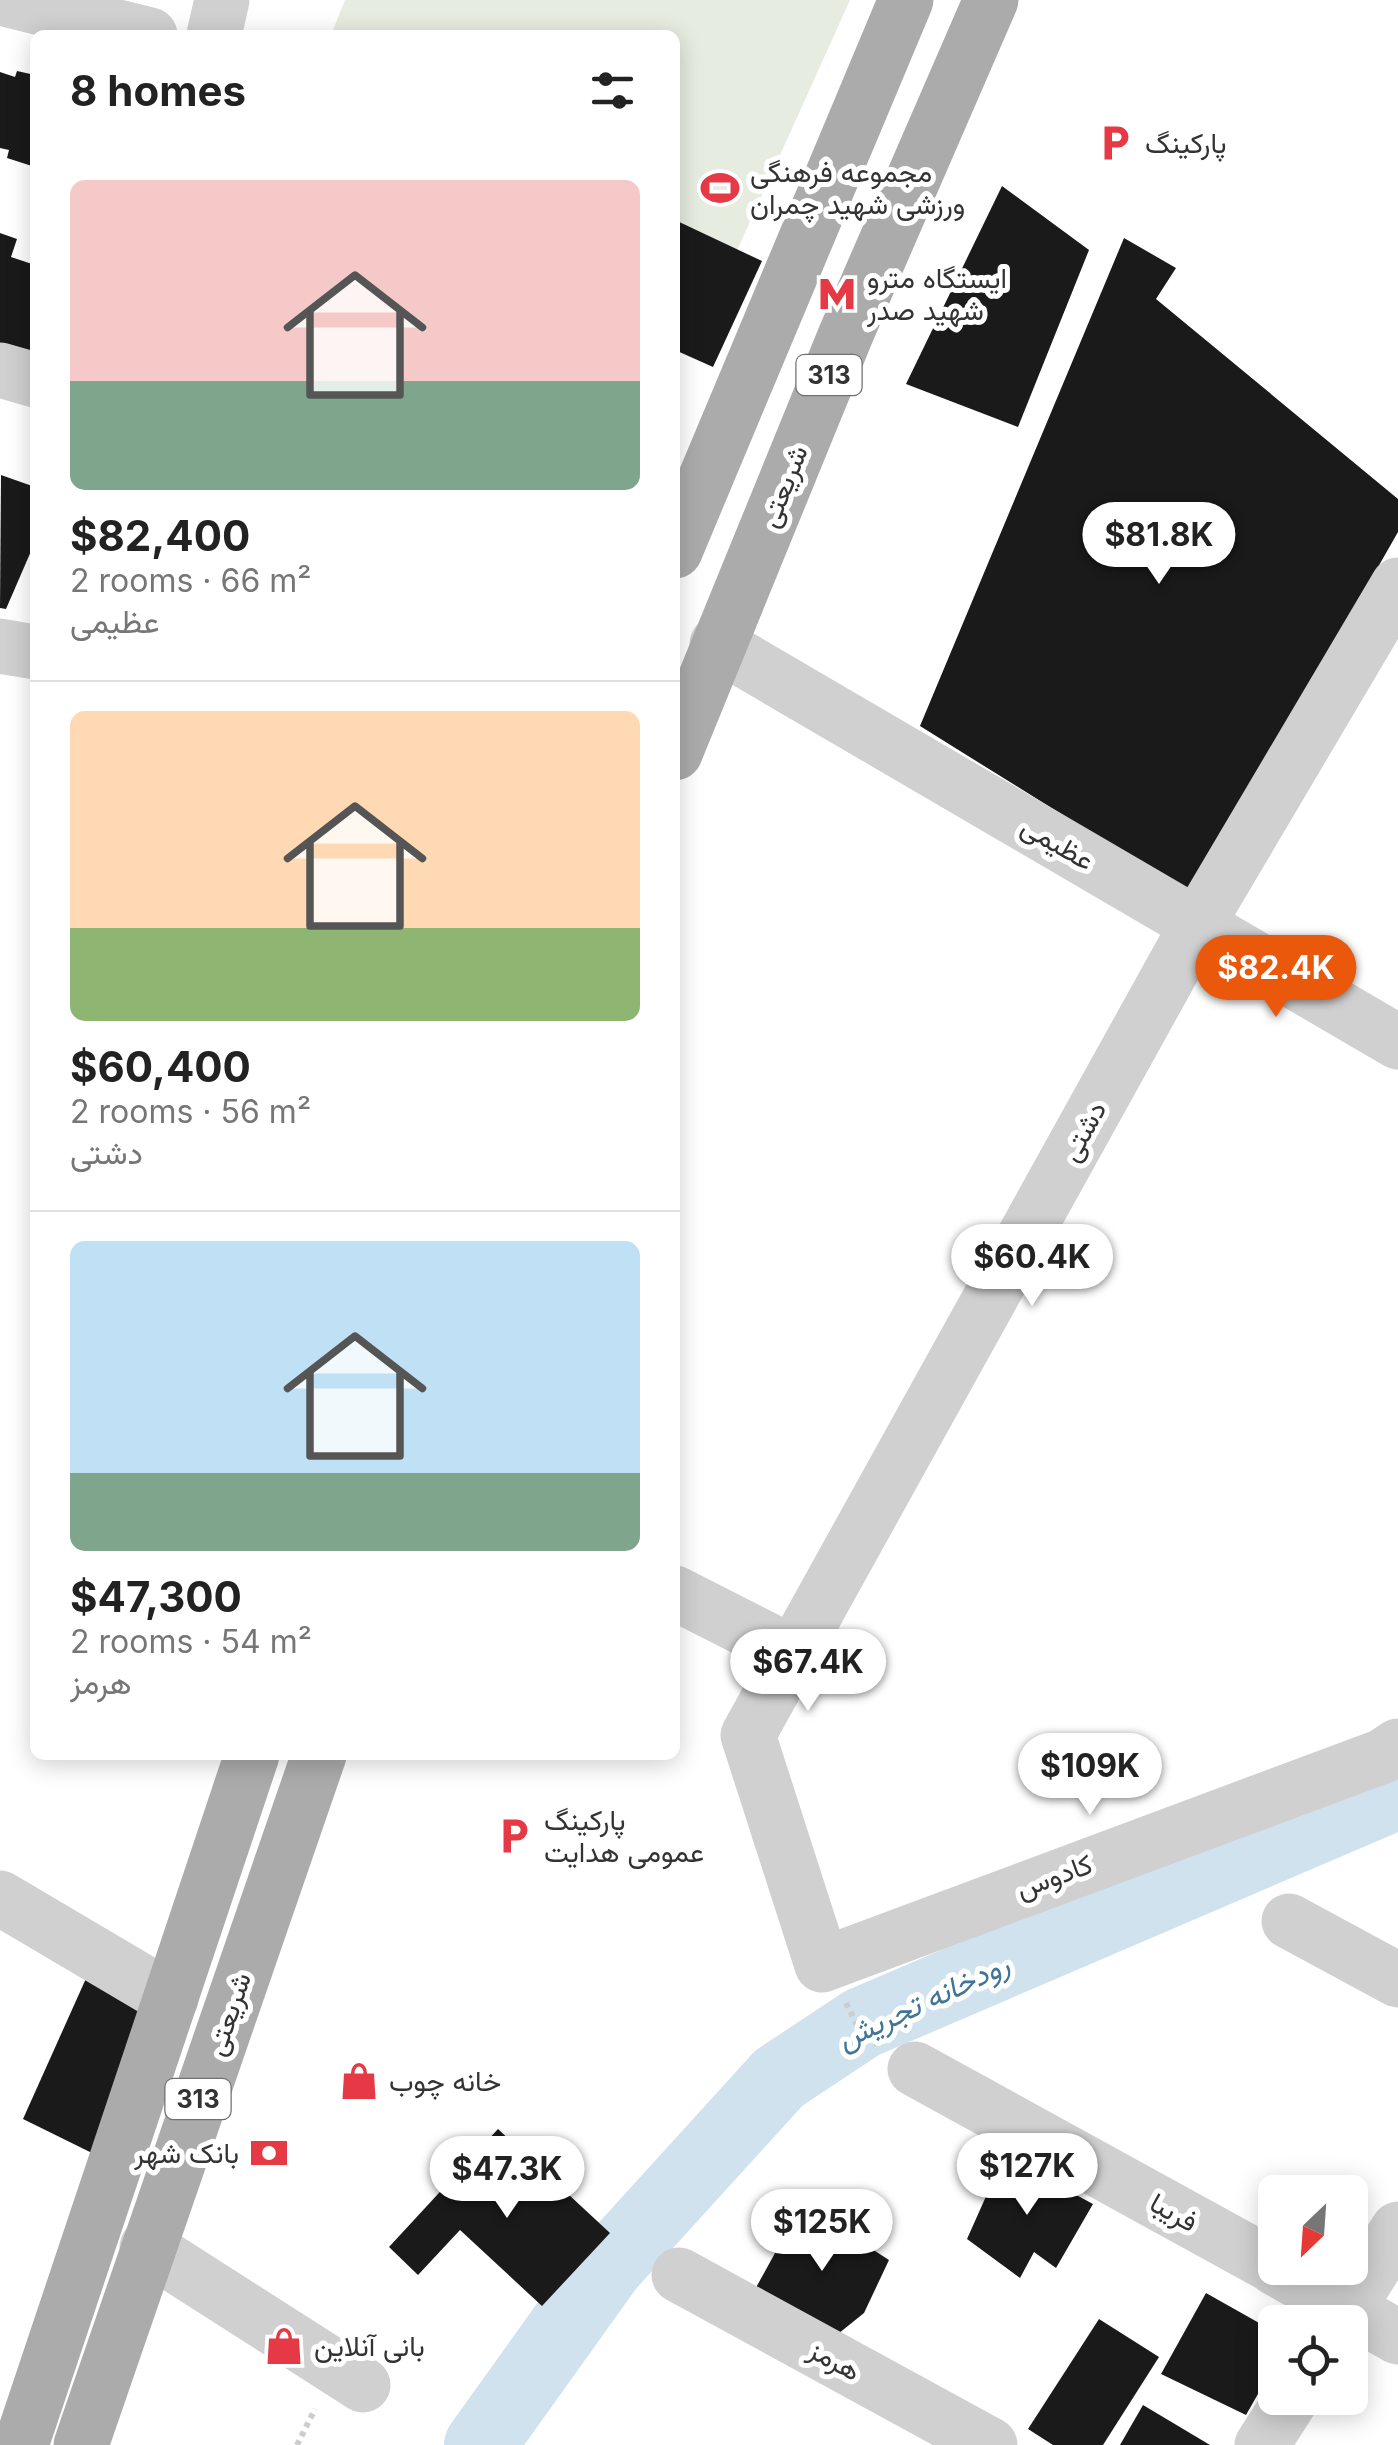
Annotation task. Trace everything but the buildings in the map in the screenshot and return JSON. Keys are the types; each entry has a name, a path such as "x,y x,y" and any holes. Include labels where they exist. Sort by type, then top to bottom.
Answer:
{"main road":[{"name":"313","path":"680,539 906,0"},
{"name":"شریعتی","path":"680,741 991,0"},
{"name":"313","path":"21,2445 250,1760"},
{"name":"شریعتی","path":"81,2445 317,1760"}],"street":[{"path":"10,0 130,30"},
{"path":"215,30 222,0"},
{"path":"0,370 30,379"},
{"name":"دشتی","path":"834,1983 748,1735 1197,925 1398,585"},
{"name":"عظیمی","path":"718,644 1398,1042"},
{"path":"0,646 30,651"},
{"path":"680,1595 793,1653"},
{"name":"کادوس","path":"834,1983 1383,1756 1398,1746"},
{"path":"0,1898 171,1999"},
{"path":"1289,1921 1398,1980"},
{"name":"فریبا","path":"916,2069 1258,2259"},
{"path":"1350,2305 1398,2229"},
{"path":"147,2247 363,2385"},
{"name":"هرمز","path":"679,2274 990,2445"},
{"name":"فریبا","path":"1300,2285 1329,2305"},
{"name":"فریبا","path":"1368,2325 1398,2337"},
{"path":"1262,2445 1281,2415"}],"path":[{"path":"834,1983 861,2033"}],"shaded area":[{"name":"مجموعه فرهنگی ورزشی شهید چمران","path":"345,0 850,0 693,348 680,343 680,30 333,30"}],"waterway":[{"name":"رودخانه تجریش","path":"480,2445 608,2266 779,2078 862,2023 1398,1793"}],"place":[{"name":"پارکینگ","path":"1115,143"},
{"name":"مجموعه فرهنگی ورزشی شهید چمران","path":"720,188"},
{"name":"ایستگاه مترو شهید صدر","path":"837,294"},
{"name":"پارکینگ عمومی هدایت","path":"514,1836"},
{"name":"خانه چوب","path":"359,2081"},
{"name":"بانک شهر","path":"269,2153"},
{"name":"بانی آنلاین","path":"284,2346"}]}
